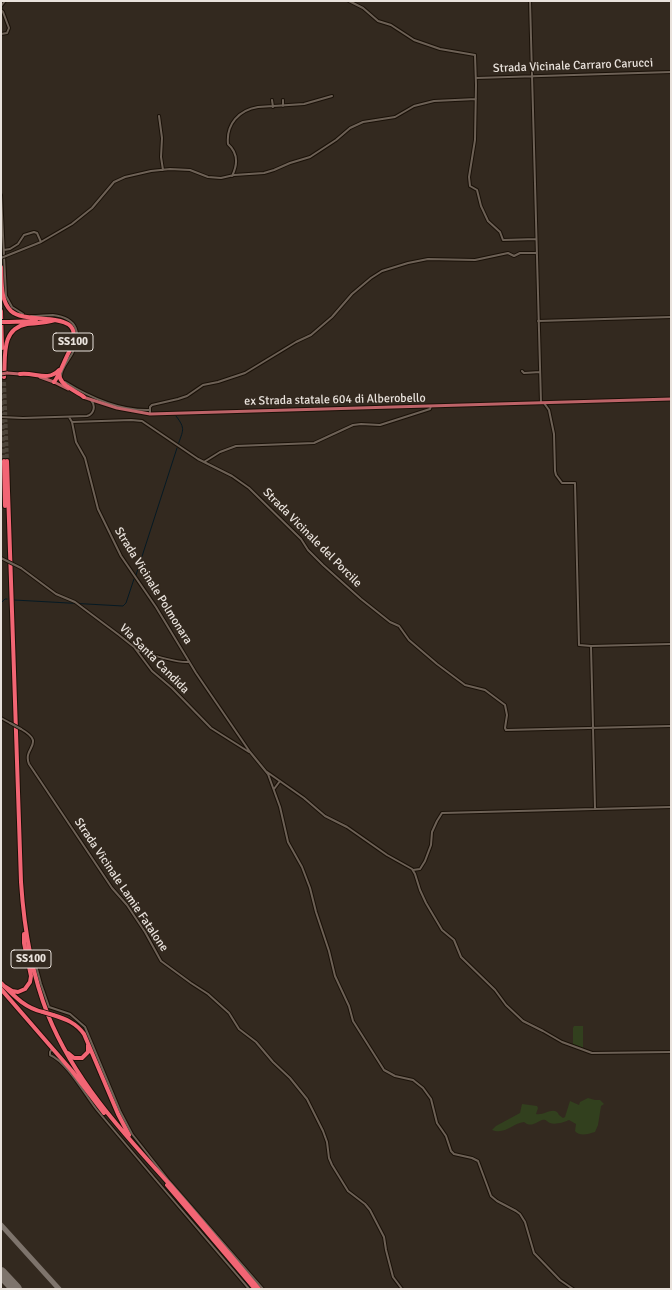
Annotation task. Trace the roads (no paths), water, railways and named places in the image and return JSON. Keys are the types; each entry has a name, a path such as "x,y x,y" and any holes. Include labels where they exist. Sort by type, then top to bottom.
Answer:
{"highway":[{"name":"SS100","path":"1,267 3,296 11,311 18,316 27,318 51,318 64,322 70,326 73,332 73,344 54,382"},
{"name":"SS100","path":"1,311 4,375"},
{"name":"SS100","path":"1,322 57,320"},
{"name":"SS100","path":"4,382 4,348 11,333 24,325 57,320"},
{"path":"20,374 30,373 48,377 58,372 59,378 63,384 77,391 84,397"},
{"name":"SS100","path":"2,986 14,992 22,991 31,979 24,943 19,871 5,461 22,899 25,923 30,955 38,986 68,1054 78,1059 84,1057 88,1052 90,1044"},
{"name":"SS100","path":"24,934 32,975 49,1023 78,1077 105,1113 255,1289"},
{"name":"SS100","path":"2,986 26,1006 68,1020 76,1025 84,1034 90,1044 125,1129 162,1176"},
{"path":"2,986 105,1113"},
{"name":"SS100","path":"51,1015 65,1051 87,1086 120,1128 259,1289"}],"main road":[{"name":"ex Strada statale 604 di Alberobello","path":"4,375 20,374 40,377 54,382 90,400 123,410 150,412 671,399"}],"street":[{"path":"1,6 5,1"},
{"path":"349,1 363,8 378,21 393,26 414,40 440,49 475,55 475,140 469,177 470,186 478,190 488,221 500,232 503,240 536,239"},
{"path":"530,1 538,321 542,403 549,410 554,434 555,473 564,483 575,483 579,646 671,644"},
{"path":"1,10 9,28 7,33 1,34"},
{"name":"Strada Vicinale Carraro Carucci","path":"476,78 671,72"},
{"path":"232,176 237,157 233,148 228,144 229,132 231,125 240,115 249,109 258,107 273,107 307,103 332,96"},
{"path":"1,258 41,242 61,231 92,208 116,181 125,177 163,170 186,170 206,177 214,178 264,173 306,158 334,142 350,128 363,122 393,117 414,106 434,101 476,99"},
{"path":"272,100 273,107"},
{"path":"282,106 283,100"},
{"path":"159,116 162,138 161,157 163,170"},
{"path":"1,195 6,293 7,299 12,307 23,314 32,316 53,315 66,318 71,321 76,328 78,335 77,341 62,371 61,375 63,380 86,394 101,400 124,407 150,412 152,405 187,396 200,387 246,373 292,344 311,335 332,318 352,294 382,271 408,263 436,258 475,260 508,253 514,256 522,253 537,253"},
{"path":"4,250 10,249 18,244 24,235 34,232 37,233 41,242"},
{"path":"538,321 671,317"},
{"path":"522,371 524,373 540,372"},
{"path":"1,417 23,418 87,416 91,414 94,408 94,404 90,400"},
{"path":"204,462 233,446 247,444 314,443 350,426 361,424 380,425 430,409 431,406"},
{"name":"Strada Vicinale Polmonara","path":"69,417 72,422 75,440 85,458 94,496 104,522 127,565 156,607 188,662 250,752"},
{"name":"Strada Vicinale del Porcile","path":"72,422 140,421 204,462 232,476 249,488 301,539 308,550 360,599 390,622 399,626 409,640 464,685 485,690 504,704 507,714 505,729 593,727"},
{"name":"Via Santa Candida","path":"1,558 21,568 56,594 77,603 119,635 136,650 152,671 172,688 211,728 250,752"},
{"path":"591,646 595,809"},
{"path":"136,650 188,662"},
{"name":"Strada Vicinale Lamie Fatalone","path":"1,718 30,735 33,740 33,745 28,756 29,764 112,888 127,905 160,959 208,994 229,1013 239,1028 256,1042 308,1099 323,1131 332,1165 348,1191 365,1204 370,1210 384,1237 386,1252 393,1277 402,1289"},
{"path":"593,727 671,726"},
{"path":"240,746 243,742"},
{"path":"250,752 266,771 304,798 324,816 348,827 391,857 413,870 420,869 424,863 431,845 432,832 439,816 442,813 671,807"},
{"path":"266,771 281,810 288,842 302,867 310,888 330,953 335,976 352,1018 360,1033 386,1072 395,1076 411,1079 423,1088 430,1100 437,1123 446,1136 451,1151 454,1154 478,1161 491,1196 520,1214 525,1222 534,1253 560,1280 573,1289"},
{"path":"274,789 280,781"},
{"path":"413,870 424,900 442,930 454,940 461,957 525,1022 543,1030 559,1041 592,1053 671,1052"},
{"path":"34,958 41,984 50,1007 67,1013 80,1022 86,1030 90,1044 132,1134 262,1289"},
{"path":"52,1049 50,1055 56,1057 98,1111 249,1289"}],"waterway":[{"path":"176,416 183,430 178,445"},
{"path":"136,575 177,448"},
{"path":"14,600 123,606 126,603 134,579"},
{"path":"1,603 7,599"}],"tunnel":[{"path":"4,382 7,461"},
{"path":"1,389 4,461"}]}
